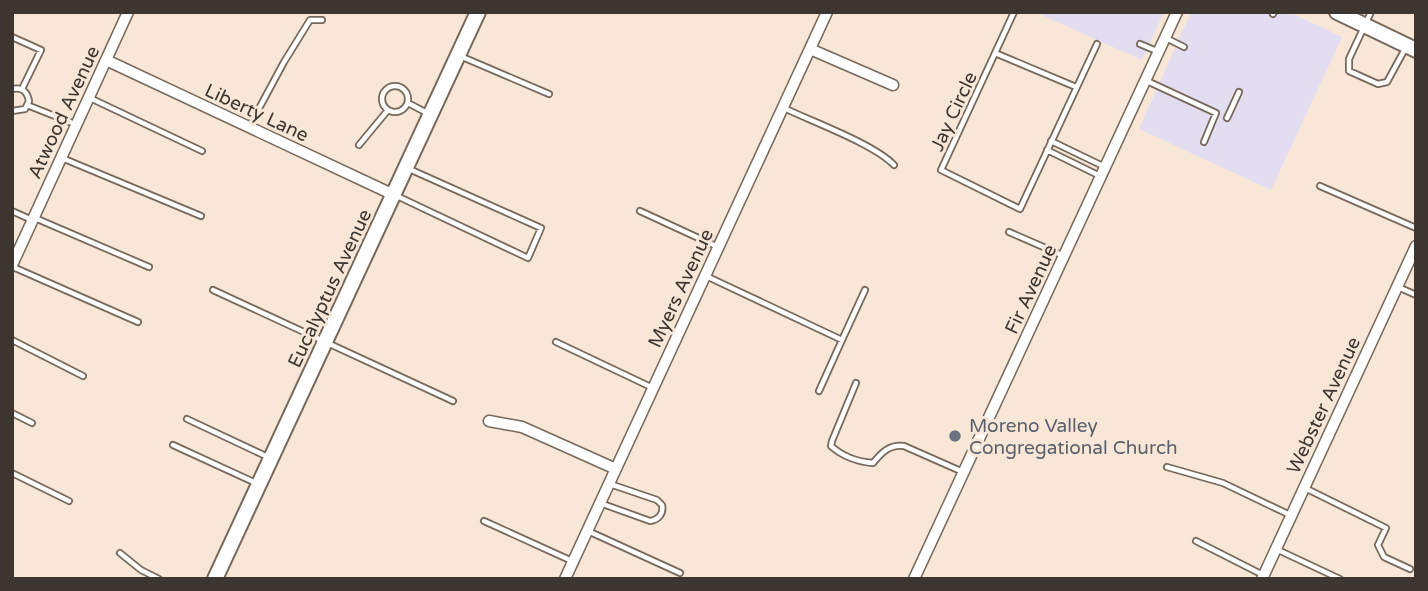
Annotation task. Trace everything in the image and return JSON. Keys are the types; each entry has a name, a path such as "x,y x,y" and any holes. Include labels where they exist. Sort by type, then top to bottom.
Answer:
{"street":[{"name":"Atwood Avenue","path":"12,266 15,252 33,219 128,12"},
{"name":"Eucalyptus Avenue","path":"215,579 478,12"},
{"name":"Myers Avenue","path":"565,579 827,12"},
{"name":"Fir Avenue","path":"914,579 1177,12"},
{"path":"1337,12 1368,19 1411,48"},
{"path":"810,49 893,85"},
{"name":"Liberty Lane","path":"106,60 394,195"},
{"name":"Webster Avenue","path":"1262,577 1416,246"},
{"path":"489,421 522,427 616,469"}],"lane":[{"name":"Jay Circle","path":"1014,12 941,170 1020,209 1097,44"},
{"path":"1368,19 1349,59 1349,71 1378,84 1387,82 1411,48"},
{"path":"249,127 310,20 322,20"},
{"path":"12,37 41,50 22,89"},
{"path":"1165,38 1184,47"},
{"path":"1140,44 1159,51"},
{"name":"Jay Circle","path":"995,52 1076,88"},
{"path":"458,55 549,94"},
{"path":"1146,80 1216,113 1204,142"},
{"path":"388,110 383,99 389,88 402,88 407,94 408,103"},
{"path":"12,89 22,89 28,96 27,105 21,111 12,111"},
{"path":"1227,118 1239,92"},
{"path":"89,97 202,151"},
{"path":"408,103 431,115"},
{"path":"388,110 400,111 408,103"},
{"path":"27,105 76,125"},
{"path":"783,107 866,146 894,166"},
{"path":"359,145 388,110"},
{"path":"1051,141 1104,172"},
{"path":"1047,150 1104,172"},
{"path":"61,157 201,216"},
{"path":"394,195 527,258 541,228 406,167"},
{"path":"1320,186 1416,228"},
{"path":"12,211 149,267"},
{"path":"640,211 718,248"},
{"path":"1009,232 1064,257"},
{"path":"12,266 138,323"},
{"path":"705,276 842,340"},
{"path":"1397,287 1416,295"},
{"path":"213,290 453,401"},
{"path":"819,391 865,290"},
{"path":"12,341 83,376"},
{"path":"556,342 653,388"},
{"path":"856,383 832,441 834,450 854,460 873,463 882,451 895,445 904,446 964,472"},
{"path":"12,413 32,423"},
{"path":"187,419 271,458"},
{"path":"173,444 258,485"},
{"path":"1167,467 1223,483 1291,515"},
{"path":"12,473 69,501"},
{"path":"600,503 650,521 659,518 662,513 662,505 657,500 609,484"},
{"path":"1304,488 1386,528 1378,545 1384,556 1410,569"},
{"path":"484,521 573,562"},
{"path":"587,531 680,573"},
{"path":"1196,541 1262,577"},
{"path":"1276,548 1340,579"},
{"path":"120,553 141,570 159,579"}],"shaded area":[{"path":"1035,12 1164,12 1142,60"},
{"path":"1191,12 1289,12 1342,37 1271,190 1139,129"}],"place":[{"name":"Moreno Valley Congregational Church","path":"955,436"}]}
